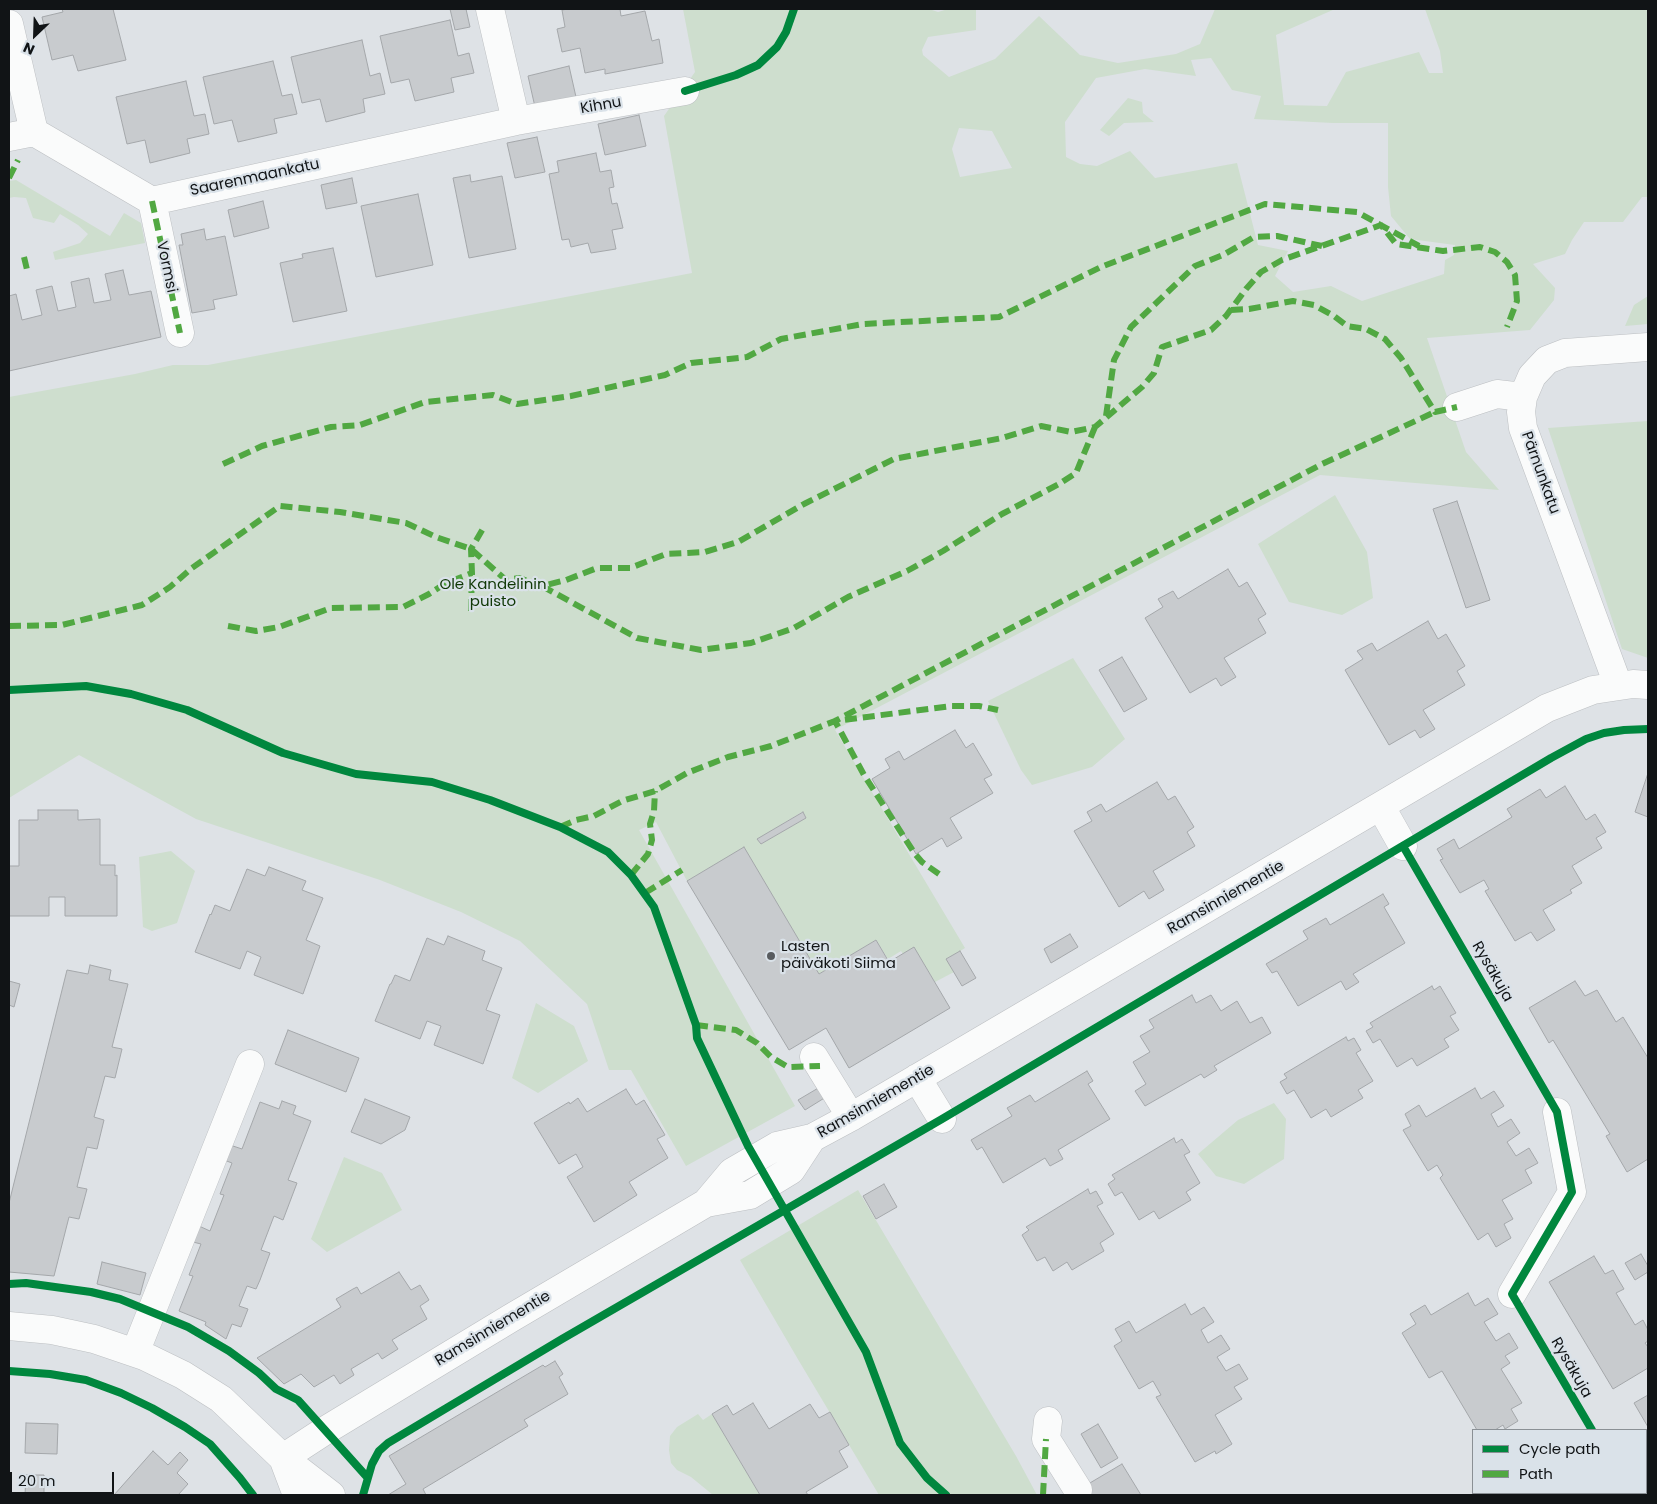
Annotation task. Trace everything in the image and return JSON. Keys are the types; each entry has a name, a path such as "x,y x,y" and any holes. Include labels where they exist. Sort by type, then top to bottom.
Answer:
{"street":[{"path":"490,9 516,121"},
{"path":"9,24 21,134 152,201"},
{"name":"Kihnu","path":"516,121 685,91"},
{"name":"Saarenmaankatu","path":"152,201 516,121"},
{"name":"Vormsi","path":"152,201 180,333"},
{"name":"Pärnunkatu","path":"1618,685 1524,428 1521,412 1523,397 1532,376 1547,360 1565,353 1648,347"},
{"path":"1458,407 1497,394 1523,397"},
{"name":"Ramsinniementie","path":"283,1458 503,1323 706,1203 750,1195 763,1187 790,1170 812,1138 918,1078 976,1031 1381,807 1547,708 1593,690 1618,685 1648,685"},
{"path":"1381,807 1403,846"},
{"path":"814,1057 851,1117"},
{"path":"135,1353 250,1064"},
{"path":"918,1078 942,1119"},
{"path":"1512,1294 1572,1192 1557,1112"},
{"path":"9,1326 52,1330 94,1339 135,1353 183,1375 221,1399 283,1458 330,1495"},
{"path":"1048,1421 1046,1439 1078,1490"},
{"path":"283,1458 297,1495"}],"green space":[{"name":"Ole Kandelinin puisto","path":"683,9 929,9 938,12 948,9 976,9 976,30 928,37 922,50 923,55 949,77 995,59 1039,16 1080,55 1118,63 1176,54 1200,44 1215,9 1335,9 1276,35 1284,105 1327,106 1346,72 1419,52 1429,73 1443,73 1440,51 1425,9 1648,9 1648,197 1642,197 1623,222 1584,222 1565,254 1533,264 1555,288 1554,300 1530,330 1427,338 1466,452 1499,490 1320,475 835,730 965,948 947,959 954,972 935,982 914,948 903,954 901,951 888,959 876,940 819,974 744,848 687,881 656,822 639,830 795,1106 686,1166 631,1070 609,1070 587,1004 520,941 461,912 380,880 196,819 79,755 9,798 9,397 135,374 173,365 208,365 692,273 664,116 695,72","holes":["1211,58 1232,90 1261,96 1254,119 1333,123 1388,123 1388,187 1391,216 1410,239 1455,245 1454,255 1445,260 1444,274 1362,301 1331,286 1293,292 1275,276 1288,251 1258,245 1237,163 1155,178 1130,151 1097,166 1080,164 1066,157 1065,122 1096,78 1145,69 1196,76 1191,60","959,128 992,131 1012,168 960,177 952,149","802,812 806,818 761,844 758,839"]},
{"path":"1128,98 1142,102 1143,113 1154,122 1124,123 1109,136 1100,130"},
{"path":"16,180 110,236 124,213 141,223 145,243 55,260 53,252 80,243 88,234 78,225 60,214 54,223 33,218 26,198 9,198 9,181"},
{"path":"1648,296 1648,324 1625,326 1634,305"},
{"path":"1648,421 1648,658 1622,649 1548,428"},
{"path":"1335,495 1367,552 1373,598 1342,615 1289,602 1258,544"},
{"path":"1073,658 1125,739 1092,767 1032,785 1021,770 988,701"},
{"path":"171,851 195,871 177,923 152,931 143,927 139,857"},
{"path":"536,1003 574,1026 588,1061 538,1093 512,1078"},
{"path":"1274,1103 1286,1119 1284,1159 1244,1184 1216,1176 1198,1154 1238,1120"},
{"path":"344,1157 382,1173 402,1210 327,1252 311,1239"},
{"path":"858,1190 1016,1456 1037,1495 879,1495 799,1361 740,1260"},
{"path":"698,1414 703,1420 712,1414 760,1495 713,1495 691,1477 677,1470 671,1463 669,1450 670,1436 677,1427"}],"building":[{"path":"62,9 113,9 126,60 78,71 73,55 52,60 42,17 63,12"},
{"path":"450,9 466,9 470,27 455,30"},
{"path":"620,9 621,16 645,11 652,41 659,39 663,63 605,74 605,69 585,73 580,48 562,52 557,29 565,27 562,10"},
{"path":"450,20 458,56 469,53 474,73 451,78 454,92 415,101 409,79 391,83 380,36"},
{"path":"362,40 370,76 380,73 385,94 363,99 365,112 326,122 320,99 302,103 291,57"},
{"path":"273,61 282,96 292,94 297,114 274,119 277,133 238,142 232,120 214,124 203,77"},
{"path":"569,66 576,97 535,107 528,76"},
{"path":"186,81 194,116 205,114 209,134 187,139 190,153 150,163 145,140 127,144 116,97"},
{"path":"639,115 646,146 605,155 598,124"},
{"path":"537,137 545,172 515,178 507,143"},
{"path":"596,153 600,172 611,170 614,187 609,188 612,204 617,203 623,228 612,230 616,249 591,253 588,243 571,247 569,239 562,240 549,174 559,172 557,161"},
{"path":"470,175 471,182 502,176 516,249 469,258 453,178"},
{"path":"352,178 357,203 326,209 321,185"},
{"path":"418,194 433,265 376,277 361,206"},
{"path":"263,201 269,228 234,237 228,210"},
{"path":"204,229 206,240 225,236 237,295 213,300 215,309 192,313 179,245 183,245 181,234"},
{"path":"333,248 347,311 293,322 280,263 303,258 302,254"},
{"path":"123,270 129,295 151,291 161,337 9,371 9,296 16,294 22,320 42,315 36,290 52,286 58,311 76,307 71,282 89,278 94,303 111,300 105,274"},
{"path":"1457,501 1490,600 1466,608 1433,509"},
{"path":"1228,569 1239,587 1247,582 1266,614 1258,619 1266,633 1224,658 1236,677 1221,686 1216,678 1190,693 1145,618 1163,607 1158,599 1173,591 1178,599"},
{"path":"1428,621 1438,639 1446,634 1465,666 1457,671 1465,685 1423,710 1435,729 1420,738 1415,730 1389,745 1345,670 1363,659 1357,651 1372,643 1377,651"},
{"path":"1122,657 1147,699 1124,712 1099,670"},
{"path":"955,730 966,748 973,743 992,775 984,779 993,793 950,818 962,838 947,847 942,838 916,854 872,779 890,768 885,759 899,751 904,760"},
{"path":"1648,773 1648,817 1635,812"},
{"path":"1157,782 1168,800 1175,796 1194,827 1187,832 1195,846 1153,871 1164,890 1149,899 1144,891 1119,907 1074,831 1092,821 1087,812 1101,804 1106,812"},
{"path":"1565,786 1586,820 1595,814 1606,832 1596,838 1602,848 1572,866 1582,883 1570,890 1572,893 1543,910 1555,930 1537,941 1531,932 1515,941 1485,891 1489,889 1484,880 1460,893 1440,860 1443,859 1437,849 1454,839 1459,849 1512,817 1507,809 1540,789 1546,798"},
{"path":"38,810 78,810 78,820 100,819 100,865 115,865 115,876 117,875 117,916 65,916 65,897 49,897 49,916 9,916 9,866 19,866 19,820 38,820"},
{"path":"803,812 806,818 761,844 757,839"},
{"name":"Lasten päiväkoti Siima","path":"744,847 819,974 876,940 889,962 914,947 950,1008 849,1068 826,1028 789,1050 687,881"},
{"path":"269,867 306,881 302,890 323,898 306,940 320,946 303,994 254,975 261,957 247,951 240,969 195,952 215,905 230,911 247,869 265,876"},
{"path":"1383,894 1389,904 1384,907 1405,943 1353,974 1359,982 1346,990 1341,981 1298,1006 1277,971 1272,973 1266,964 1308,939 1303,931 1326,918 1330,925"},
{"path":"1070,934 1078,947 1051,963 1044,949"},
{"path":"448,936 485,951 482,960 502,968 486,1010 500,1015 483,1064 434,1045 441,1026 427,1021 420,1039 375,1021 395,975 410,981 427,938 444,945"},
{"path":"960,951 976,978 962,986 946,959"},
{"path":"90,965 111,970 109,980 128,984 112,1047 122,1049 115,1078 105,1076 94,1117 104,1120 97,1149 87,1147 77,1187 87,1189 79,1219 69,1217 54,1276 9,1272 9,1203 67,970 88,974"},
{"path":"9,981 20,984 14,1007 9,1005"},
{"path":"1575,981 1585,996 1597,990 1616,1022 1623,1017 1648,1058 1648,1159 1627,1172 1606,1136 1610,1134 1553,1040 1549,1043 1529,1008"},
{"path":"1432,986 1434,990 1440,986 1456,1013 1450,1016 1459,1030 1444,1039 1449,1047 1417,1066 1412,1058 1397,1067 1380,1039 1373,1043 1366,1031 1373,1027 1370,1023"},
{"path":"1192,995 1196,1003 1211,995 1221,1011 1237,1001 1250,1023 1262,1017 1271,1033 1214,1066 1217,1070 1204,1078 1201,1074 1145,1106 1135,1091 1146,1084 1133,1062 1150,1052 1140,1036 1154,1028 1149,1020"},
{"path":"288,1030 359,1058 346,1092 275,1064"},
{"path":"1346,1037 1348,1041 1354,1038 1361,1050 1356,1053 1373,1081 1358,1090 1363,1098 1331,1117 1326,1109 1311,1118 1294,1090 1287,1094 1280,1082 1287,1078 1284,1074"},
{"path":"1087,1071 1093,1081 1088,1084 1110,1119 1058,1150 1063,1159 1050,1166 1045,1158 1003,1183 982,1147 977,1150 971,1140 1012,1116 1007,1108 1030,1095 1035,1102"},
{"path":"820,1087 826,1097 805,1110 798,1100"},
{"path":"1475,1088 1481,1099 1494,1091 1504,1106 1491,1114 1498,1127 1511,1119 1520,1133 1507,1142 1516,1156 1529,1148 1538,1163 1525,1170 1532,1183 1502,1200 1513,1219 1504,1224 1511,1238 1496,1247 1488,1233 1478,1240 1440,1178 1443,1175 1437,1165 1428,1171 1403,1130 1411,1126 1405,1114 1419,1105 1426,1117"},
{"path":"626,1089 636,1105 644,1100 665,1135 657,1139 668,1158 629,1182 637,1195 594,1222 567,1177 583,1167 576,1154 559,1164 534,1123 578,1098 587,1112"},
{"path":"365,1099 410,1117 405,1130 381,1144 351,1132"},
{"path":"282,1101 296,1106 293,1114 311,1121 288,1180 297,1183 283,1220 274,1216 261,1250 270,1253 256,1289 247,1286 239,1306 248,1309 241,1327 232,1324 226,1339 205,1325 206,1322 179,1311 193,1276 189,1275 201,1244 193,1242 199,1226 210,1231 224,1195 220,1194 232,1163 224,1160 230,1145 242,1149 260,1102 279,1109"},
{"path":"1174,1138 1176,1143 1182,1139 1190,1152 1184,1155 1200,1183 1186,1192 1191,1200 1159,1219 1154,1211 1139,1220 1122,1192 1115,1196 1108,1184 1115,1179 1112,1175"},
{"path":"884,1184 897,1207 876,1219 863,1196"},
{"path":"1088,1189 1090,1194 1096,1191 1103,1203 1097,1206 1114,1234 1100,1243 1104,1251 1072,1270 1067,1262 1053,1271 1045,1257 1037,1261 1022,1235 1029,1230 1026,1227"},
{"path":"1641,1254 1648,1266 1648,1272 1635,1280 1625,1263"},
{"path":"1594,1256 1605,1274 1613,1270 1624,1289 1616,1293 1635,1325 1643,1320 1648,1330 1648,1341 1645,1343 1648,1347 1648,1368 1613,1389 1549,1282"},
{"path":"102,1262 146,1273 140,1295 97,1284"},
{"path":"399,1272 411,1290 420,1285 429,1300 420,1306 427,1319 392,1340 398,1349 382,1359 378,1353 351,1369 354,1375 340,1384 334,1375 314,1387 301,1374 284,1384 257,1358 341,1307 336,1299 357,1287 361,1294"},
{"path":"1468,1293 1475,1306 1488,1298 1498,1314 1484,1322 1496,1341 1509,1333 1518,1348 1505,1356 1510,1363 1501,1369 1522,1403 1511,1409 1518,1421 1505,1429 1503,1425 1497,1429 1476,1429 1442,1371 1429,1378 1402,1333 1416,1324 1410,1314 1425,1305 1431,1315"},
{"path":"1185,1304 1191,1315 1204,1307 1214,1322 1201,1330 1208,1343 1221,1335 1230,1349 1217,1357 1226,1371 1239,1364 1248,1379 1234,1387 1242,1399 1215,1415 1232,1444 1216,1454 1215,1451 1195,1462 1156,1397 1161,1395 1153,1381 1139,1389 1114,1346 1122,1341 1115,1329 1129,1321 1136,1333"},
{"path":"555,1361 563,1374 559,1377 568,1394 524,1420 528,1426 423,1489 426,1495 388,1495 406,1484 389,1456 543,1365 545,1367"},
{"path":"1648,1395 1648,1427 1634,1403"},
{"path":"753,1403 769,1429 810,1404 819,1418 830,1412 849,1445 839,1451 848,1467 806,1492 808,1495 760,1495 712,1414 727,1405 733,1415"},
{"path":"26,1423 58,1424 57,1454 25,1453"},
{"path":"1098,1424 1118,1458 1101,1468 1081,1434"},
{"path":"153,1451 168,1465 180,1452 188,1460 177,1473 188,1484 178,1495 114,1495"},
{"path":"1122,1464 1141,1495 1070,1495 1078,1490"},
{"path":"26,1475 44,1475 44,1495 25,1495"},
{"path":"1551,1494 1552,1495 1502,1495"}],"marked path":[{"path":"9,178 18,160"},
{"path":"152,201 180,333"},
{"path":"223,464 262,446 331,427 360,425 425,402 493,395 517,404 571,396 665,375 691,363 747,357 781,339 863,324 999,317 1101,267 1265,204 1357,212 1419,246"},
{"path":"9,626 62,625 142,605 170,587 192,568 280,506 340,512 406,523 436,537 471,549 506,580 519,578 542,586 566,580 597,568 630,568 666,554 705,552 738,542 804,504 894,459 1002,438 1041,426 1071,432 1095,427 1142,387 1154,373 1162,347 1211,330 1226,316 1261,272 1282,260 1381,225 1396,244 1443,251 1480,247 1495,252 1507,262 1515,275 1517,301 1507,327"},
{"path":"1106,416 1114,360 1131,327 1195,266 1223,255 1254,237 1277,236 1322,246"},
{"path":"24,257 28,274"},
{"path":"1231,310 1249,309 1293,301 1314,305 1347,326 1366,329 1385,339 1401,358 1435,412 1457,407"},
{"path":"939,874 922,862 915,854 864,775 835,721 1322,464 1435,412"},
{"path":"542,586 637,638 701,650 751,643 794,628 848,597 907,571 1002,514 1059,484 1076,473 1095,427"},
{"path":"471,611 471,549 484,527"},
{"path":"228,626 256,631 279,627 331,608 403,607 446,583 472,573"},
{"path":"560,827 576,820 594,816 622,801 655,791 687,773 728,757 771,746 835,721 952,706 979,706 998,710"},
{"path":"631,875 648,854 652,840 650,824 654,811 655,791"},
{"path":"645,893 682,870"},
{"path":"696,1025 736,1030 757,1043 771,1057 788,1067 820,1066"},
{"path":"1043,1495 1046,1439"}],"cycle path":[{"path":"685,91 736,75 758,65 777,47 786,32 794,9"},
{"path":"9,690 86,686 131,694 187,710 283,753 356,774 432,782 490,800 560,827 608,852 631,875 654,907 696,1025 697,1038 748,1146 866,1352 900,1443 927,1478 946,1495"},
{"path":"363,1495 372,1464 379,1451 388,1443 562,1339 942,1119 1551,758 1586,739 1604,733 1648,729"},
{"name":"Rysäkuja","path":"1403,846 1557,1112 1572,1192 1512,1294 1591,1429"},
{"path":"9,1284 26,1283 91,1292 120,1299 188,1327 229,1351 259,1373 276,1389 298,1400 367,1477"},
{"path":"9,1371 50,1374 86,1380 121,1393 152,1408 210,1444 253,1495"}],"place":[{"name":"Lasten päiväkoti Siima","path":"771,956"}]}
